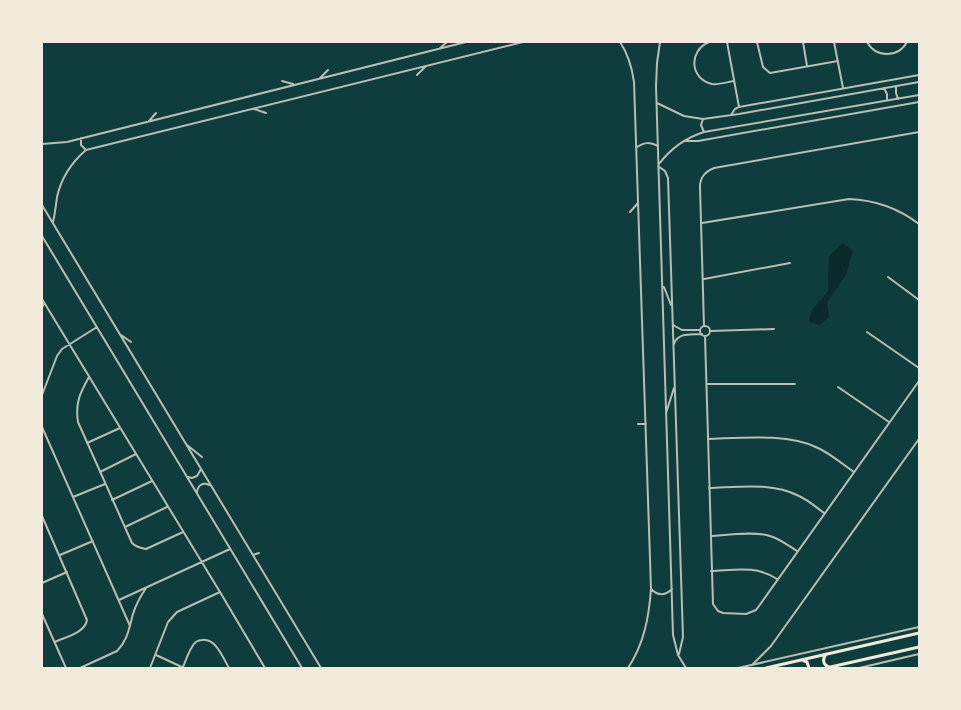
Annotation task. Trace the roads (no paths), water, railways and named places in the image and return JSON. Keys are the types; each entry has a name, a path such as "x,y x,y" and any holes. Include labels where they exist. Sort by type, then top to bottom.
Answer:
{"main road":[{"path":"766,668 919,633"},
{"path":"826,654 824,662 828,668 919,647"},
{"path":"802,660 808,662 809,668"}],"street":[{"path":"440,49 447,42"},
{"path":"42,144 67,142 466,42"},
{"path":"53,223 63,180 76,159 86,150 523,42"},
{"path":"620,42 628,57 634,82 651,589 650,612 646,629 640,645 628,668"},
{"path":"636,42 641,42"},
{"path":"660,42 657,74 658,166 673,635 678,655 686,668"},
{"path":"709,42 700,47 695,55 694,65 699,76 711,84 734,81"},
{"path":"727,42 739,107"},
{"path":"757,42 762,65 767,72 773,73 838,61"},
{"path":"803,42 807,67"},
{"path":"834,42 842,88"},
{"path":"867,42 873,49 884,54 897,52 902,49 907,42"},
{"path":"416,75 426,66"},
{"path":"319,79 328,70"},
{"path":"731,115 735,109 739,107 919,75"},
{"path":"282,81 294,85"},
{"path":"657,103 684,116 703,119 919,82"},
{"path":"861,85 863,92"},
{"path":"896,86 898,99"},
{"path":"884,88 887,94 887,100"},
{"path":"658,166 667,154 683,141 704,132 919,95"},
{"path":"683,141 698,141 919,102"},
{"path":"253,109 266,113"},
{"path":"149,121 156,113"},
{"path":"703,119 701,126 704,132"},
{"path":"672,324 678,329 682,330 700,330 704,326 704,279 700,182 708,170 919,132"},
{"path":"81,138 81,145 86,150"},
{"path":"637,147 647,142 658,146"},
{"path":"658,166 665,171 668,178 683,637 678,655"},
{"path":"702,223 849,199 868,201 886,206 904,214 919,224"},
{"path":"630,212 639,202"},
{"path":"42,205 320,668"},
{"path":"42,236 302,668"},
{"path":"704,279 790,263"},
{"path":"888,278 919,300"},
{"path":"663,285 672,310"},
{"path":"42,300 182,532 220,592 264,668"},
{"path":"42,308 44,303"},
{"path":"704,326 708,326 710,331"},
{"path":"42,395 59,352 97,327"},
{"path":"700,330 705,336"},
{"path":"705,336 709,334 710,331 774,330"},
{"path":"867,332 919,368"},
{"path":"120,334 131,342"},
{"path":"673,345 681,336 702,334"},
{"path":"705,336 713,604 718,611 723,613 746,614 756,610 919,381"},
{"path":"89,377 80,393 77,403 76,413 78,422 132,543 141,548 151,547 182,532"},
{"path":"707,384 795,384"},
{"path":"666,414 675,385"},
{"path":"838,387 889,422"},
{"path":"638,424 646,424"},
{"path":"42,427 130,626"},
{"path":"87,443 120,428"},
{"path":"708,439 781,438 794,440 818,448 854,472"},
{"path":"753,664 770,646 919,439"},
{"path":"185,442 202,457"},
{"path":"100,472 136,454"},
{"path":"187,476 192,478 197,476 201,469"},
{"path":"112,500 152,481"},
{"path":"198,494 198,489 201,485 206,483 210,485"},
{"path":"73,497 105,484"},
{"path":"710,488 776,488 799,496 824,513"},
{"path":"124,527 167,507"},
{"path":"42,516 86,616 86,624 81,630 54,642"},
{"path":"711,536 769,535 797,551"},
{"path":"60,555 93,541"},
{"path":"119,600 230,549"},
{"path":"253,555 259,553"},
{"path":"711,571 753,569 762,571 777,579"},
{"path":"42,583 67,572"},
{"path":"80,668 117,651 124,642 133,613 146,587"},
{"path":"651,589 658,594 666,594 672,589"},
{"path":"150,668 168,622 172,616 177,612 220,592"},
{"path":"42,614 66,668"},
{"path":"738,668 919,627"},
{"path":"156,655 183,668 192,646 199,640 204,639 216,645 229,668"},
{"path":"859,668 919,654"}],"water":[{"path":"843,243 853,251 846,275 827,302 829,317 820,325 809,322 812,310 828,291 829,256"}]}
